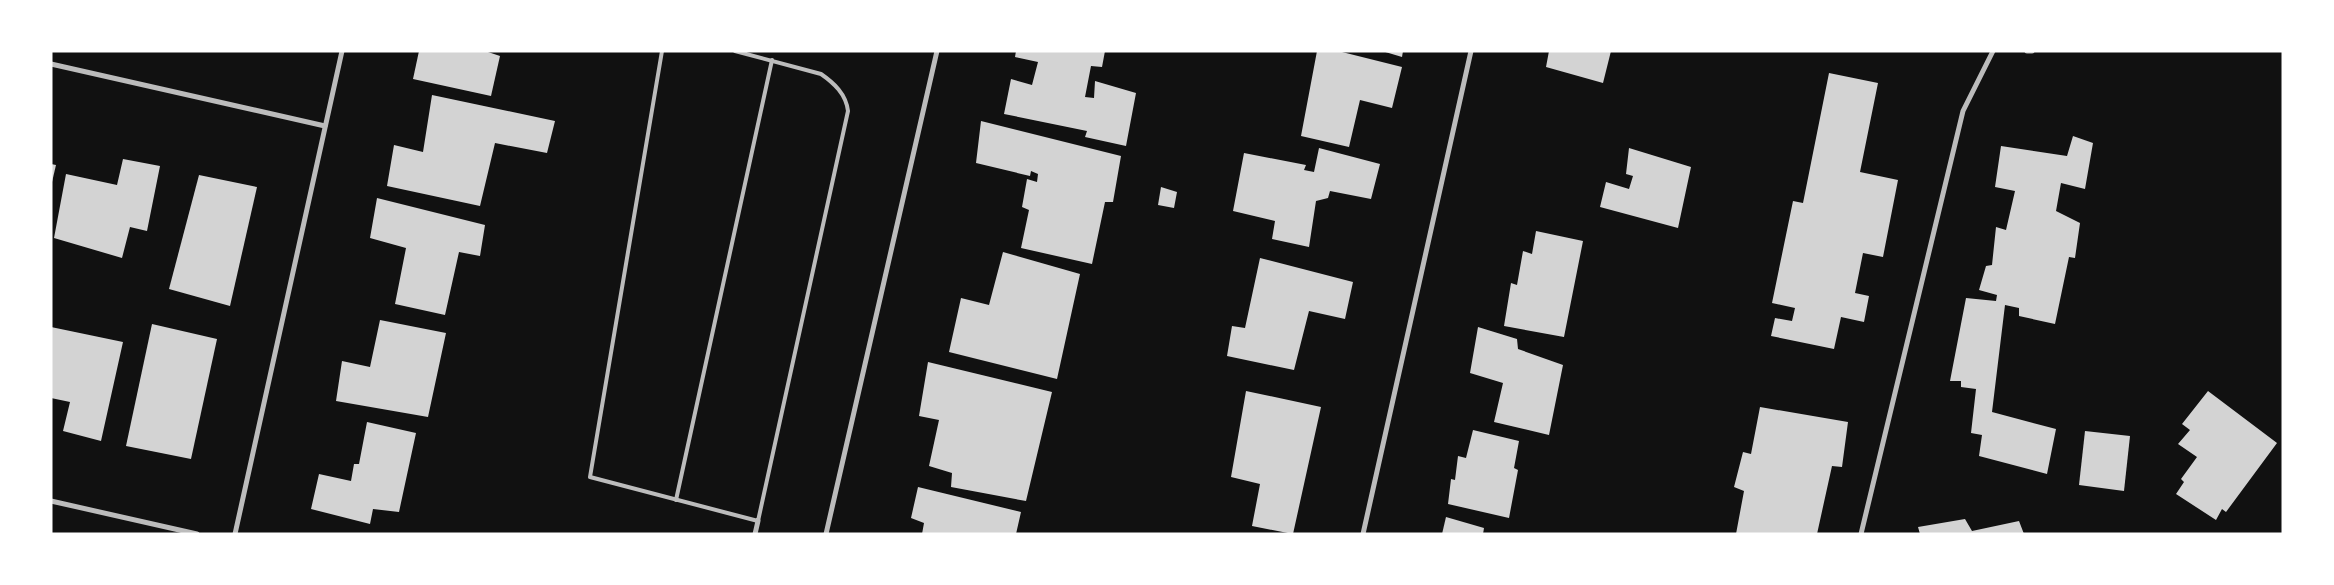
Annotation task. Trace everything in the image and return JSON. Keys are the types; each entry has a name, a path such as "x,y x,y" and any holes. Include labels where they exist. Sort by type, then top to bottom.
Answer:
{"street":[{"path":"235,534 342,51"},
{"path":"826,534 936,51"},
{"path":"1363,534 1471,51"},
{"path":"1861,534 1963,111 1993,51"},
{"path":"2027,51 2032,51"},
{"path":"51,64 325,126"},
{"path":"51,501 197,534"},
{"path":"756,534 758,522"}],"lane":[{"path":"662,51 590,477 758,522 848,111 842,93 821,74 735,51"},
{"path":"676,500 772,60"}],"building":[{"path":"419,51 485,51 500,56 491,96 413,79"},
{"path":"1016,51 1105,51 1102,67 1091,66 1085,97 1094,98 1095,81 1136,93 1126,146 1085,137 1087,131 1004,114 1011,79 1032,85 1038,62 1015,57"},
{"path":"1317,51 1338,51 1402,67 1392,108 1360,100 1349,147 1301,136"},
{"path":"1382,51 1403,51 1402,57"},
{"path":"1549,51 1611,51 1603,83 1546,67"},
{"path":"1829,73 1878,83 1860,172 1898,180 1883,257 1863,253 1855,293 1869,296 1864,322 1841,317 1834,349 1771,336 1775,318 1792,321 1795,308 1772,303 1793,201 1803,203"},
{"path":"432,95 555,121 547,153 495,143 480,206 387,186 394,145 423,152"},
{"path":"981,121 1121,156 1113,202 1105,202 1092,264 1021,248 1029,210 1022,207 1027,179 1037,182 1038,174 1031,171 1030,176 976,163"},
{"path":"2073,136 2093,143 2085,189 2061,183 2056,211 2080,223 2075,258 2069,257 2055,324 2019,316 2019,308 2005,305 1992,412 2056,429 2047,474 1979,456 1982,435 1971,433 1976,389 1961,387 1961,381 1950,381 1966,298 1996,301 1997,295 1979,290 1986,266 1992,265 1996,227 2006,230 2015,191 1995,187 2001,146 2067,156"},
{"path":"1319,148 1380,164 1371,199 1330,191 1328,198 1316,201 1309,247 1272,239 1275,221 1233,211 1244,153 1306,165 1304,170 1314,172"},
{"path":"1629,148 1691,167 1678,228 1600,207 1606,182 1629,189 1633,176 1626,174"},
{"path":"123,159 160,166 147,231 130,227 122,258 54,238 66,174 117,185"},
{"path":"51,164 56,165 52,182 51,182"},
{"path":"199,175 257,187 230,306 169,289"},
{"path":"1161,187 1177,192 1174,208 1158,205"},
{"path":"377,198 485,225 480,256 459,252 445,315 395,304 406,248 370,238"},
{"path":"1536,231 1583,241 1564,337 1504,326 1511,283 1517,285 1523,251 1532,254"},
{"path":"1003,252 1080,274 1057,379 949,352 961,298 989,305"},
{"path":"1260,258 1353,282 1345,319 1309,311 1294,370 1227,356 1232,326 1245,328"},
{"path":"380,320 446,333 428,417 336,401 342,361 370,367"},
{"path":"152,324 217,339 191,459 126,446"},
{"path":"51,327 123,342 101,441 63,431 70,402 51,398"},
{"path":"1478,327 1517,339 1518,349 1563,365 1549,435 1494,422 1503,383 1470,373"},
{"path":"928,362 1052,392 1026,501 951,487 952,473 929,466 939,420 919,416"},
{"path":"1246,391 1321,407 1293,534 1252,526 1260,484 1231,477"},
{"path":"2208,391 2277,443 2226,512 2222,509 2216,520 2176,494 2184,482 2181,479 2197,457 2178,444 2190,430 2182,424"},
{"path":"1760,407 1848,422 1842,467 1832,466 1817,534 1736,534 1744,491 1734,487 1743,452 1751,454"},
{"path":"367,422 416,433 399,512 373,509 370,524 311,509 319,474 351,481 354,464 359,464"},
{"path":"1473,430 1519,441 1514,468 1518,470 1509,518 1448,504 1451,479 1455,480 1458,456 1466,458"},
{"path":"2085,431 2130,436 2124,491 2079,485"},
{"path":"918,487 1021,512 1016,534 922,534 924,523 911,518"},
{"path":"1446,517 1484,528 1483,534 1442,534"},
{"path":"1965,519 1972,531 2019,521 2024,534 1920,534 1918,527"}]}
